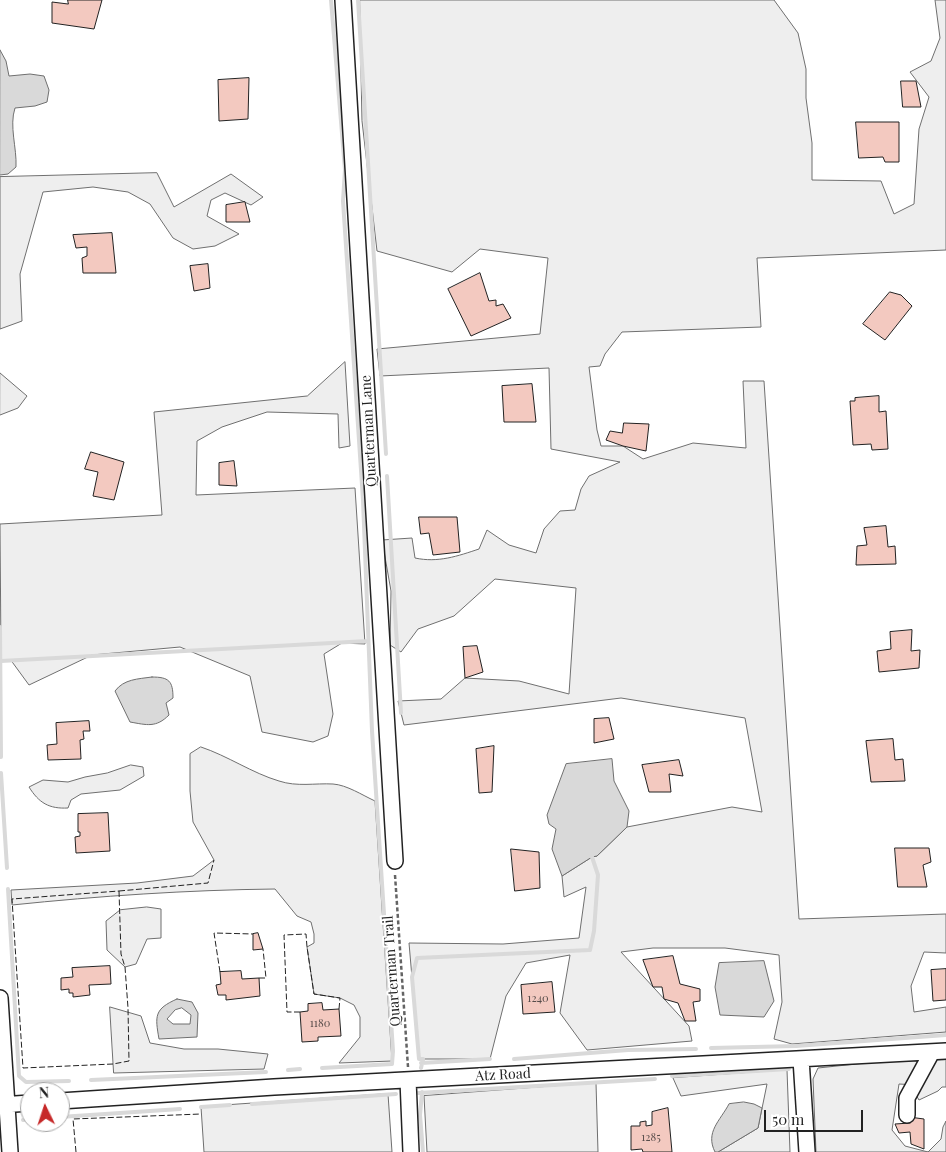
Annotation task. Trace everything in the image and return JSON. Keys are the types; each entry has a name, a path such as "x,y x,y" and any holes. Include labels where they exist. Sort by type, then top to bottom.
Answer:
{"street":[{"name":"Quarterman Lane","path":"343,0 394,861"},
{"path":"0,998 3,1104 10,1152"},
{"name":"Atz Road","path":"70,1100 408,1080 939,1052"},
{"path":"907,1115 907,1098 939,1052"},
{"path":"801,1059 807,1152"},
{"path":"408,1080 410,1152"},
{"path":"3,1104 20,1103"}],"path":[{"name":"Quarterman Trail","path":"394,861 408,1080"}],"shaded area":[{"path":"360,0 774,0 798,33 806,69 806,98 812,143 812,180 881,181 894,214 914,204 919,129 929,97 910,72 931,61 940,38 935,0 946,0 946,250 757,258 761,327 622,332 605,354 600,366 589,367 597,430 601,446 623,446 643,459 693,443 746,448 743,381 764,381 799,919 946,914 946,953 924,952 911,986 914,1012 946,1007 946,1032 792,1044 774,1039 782,1002 779,955 725,948 653,948 621,952 689,1026 692,1041 587,1050 560,1013 570,955 526,963 506,996 490,1059 419,1059 409,943 503,944 579,938 586,887 564,897 562,876 592,857 597,856 627,827 732,807 762,812 745,718 621,698 404,725 398,701 441,699 465,678 519,681 569,694 576,588 495,579 454,616 418,629 401,652 390,645 391,591 382,540 412,538 415,558 432,560 456,556 479,549 487,530 509,545 536,553 544,529 560,511 575,510 581,489 589,476 620,462 551,449 549,368 380,376 377,349 540,334 548,258 480,249 452,272 377,251 362,121"},
{"path":"0,50 6,61 9,76 30,74 44,76 49,90 47,102 35,106 15,108 13,130 16,167 8,174 0,175"},
{"path":"157,173 174,207 231,174 263,197 251,205 225,193 211,200 207,216 239,234 215,246 193,249 173,238 150,204 128,192 93,187 43,192 20,274 22,321 0,329 0,177"},
{"path":"345,362 350,446 339,448 338,414 267,412 222,427 197,441 196,495 355,488 365,644 342,643 324,654 333,714 328,736 313,742 262,732 250,676 180,647 92,655 29,685 10,659 9,661 1,661 0,524 162,515 154,412 307,396"},
{"path":"0,373 27,396 18,408 0,415"},
{"path":"152,677 166,679 171,684 173,698 166,703 169,715 155,724 146,725 130,722 115,691 127,682"},
{"path":"201,747 259,774 279,781 299,784 338,785 349,788 375,801 392,1061 339,1063 360,1037 360,1017 354,1005 340,998 314,994 307,947 314,943 311,922 297,916 275,889 143,894 12,905 11,890 137,883 193,876 214,860 193,822 190,791 190,754"},
{"path":"612,759 614,781 629,811 627,827 597,856 592,857 562,876 552,849 556,829 549,824 547,815 566,764"},
{"path":"131,765 143,767 144,776 120,790 81,794 71,800 68,808 45,804 29,787 43,780 68,782"},
{"path":"147,907 161,909 161,938 147,939 136,964 125,967 107,950 106,921 120,910"},
{"path":"764,961 774,1001 764,1017 720,1015 715,987 719,963"},
{"path":"177,999 192,1002 198,1013 197,1037 159,1039 158,1014 169,1003","holes":["182,1008 191,1015 190,1024 173,1024 167,1019 175,1010"]},
{"path":"110,1007 141,1016 150,1043 184,1049 218,1049 268,1054 264,1069 114,1073"},
{"path":"946,1060 946,1087 942,1087 938,1091 919,1100 916,1095 917,1085 899,1084 892,1130 905,1146 928,1152 816,1152 813,1079 818,1068 875,1062"},
{"path":"787,1070 790,1152 718,1152 758,1128 767,1084 681,1096 673,1078"},
{"path":"596,1083 598,1152 427,1152 424,1096"},
{"path":"388,1094 392,1152 204,1152 201,1107"},
{"path":"744,1102 762,1108 758,1128 715,1152 712,1138 718,1121 729,1104"},
{"path":"946,1121 946,1152 928,1152 941,1139"}],"building":[{"path":"68,0 102,0 94,29 52,23 52,2 68,4"},
{"path":"249,78 248,119 219,121 218,80"},
{"path":"901,81 916,81 921,107 903,107"},
{"path":"856,122 899,122 899,162 885,162 883,157 859,158"},
{"path":"245,202 250,222 226,222 226,205"},
{"path":"112,233 116,273 83,273 82,258 87,256 87,247 76,248 73,235"},
{"path":"208,264 210,288 194,291 190,266"},
{"path":"480,273 489,301 496,300 496,306 503,304 511,318 471,336 448,289"},
{"path":"890,292 901,295 912,306 885,340 863,324"},
{"path":"532,384 536,422 504,422 502,386"},
{"path":"879,396 879,412 886,411 888,449 872,450 871,444 853,445 850,401 855,401 855,398"},
{"path":"624,423 649,424 646,451 606,440 610,431 622,433"},
{"path":"91,452 124,462 114,500 93,496 98,472 85,469"},
{"path":"234,461 237,486 219,485 219,463"},
{"path":"419,517 457,517 460,552 433,555 429,533 421,534"},
{"path":"886,526 888,547 895,546 896,564 856,565 857,546 867,545 864,528"},
{"path":"912,630 911,651 920,650 919,668 879,672 877,651 891,649 890,632"},
{"path":"477,646 483,672 465,678 463,647"},
{"path":"609,718 614,739 594,743 594,719"},
{"path":"89,721 90,731 83,731 84,739 80,740 81,759 48,760 47,745 57,744 56,723"},
{"path":"893,739 895,760 903,759 905,781 871,782 866,741"},
{"path":"494,746 492,792 479,793 476,749"},
{"path":"679,760 683,776 669,774 671,792 649,792 642,765"},
{"path":"108,813 110,851 76,853 75,837 80,836 80,832 78,832 78,814"},
{"path":"895,848 929,848 931,862 923,865 927,887 898,887"},
{"path":"511,849 539,852 540,888 515,891"},
{"path":"258,933 263,949 253,950 253,934"},
{"path":"673,956 680,984 700,989 700,1001 693,1002 696,1021 685,1021 678,1003 664,999 662,987 653,987 643,960"},
{"path":"110,966 111,984 89,985 90,995 73,997 73,993 69,993 69,989 61,990 61,978 73,977 72,968"},
{"path":"946,969 946,1000 933,1001 931,970"},
{"path":"241,971 242,979 259,978 260,996 226,1000 226,995 218,995 216,985 221,984 220,972"},
{"path":"552,982 555,1012 523,1014 521,985"},
{"path":"322,1003 323,1010 339,1009 341,1036 318,1037 318,1041 302,1042 300,1012 308,1011 308,1004"},
{"path":"668,1108 672,1152 643,1152 642,1149 631,1150 631,1126 640,1126 640,1122 646,1121 646,1126 652,1125 652,1112"},
{"path":"909,1117 924,1119 924,1149 911,1144 910,1132 899,1133 895,1124 910,1123"}],"waterway":[{"path":"322,1068 392,1064 393,1051 372,731 363,500 343,201 345,170 331,0"},
{"path":"358,0 386,454"},
{"path":"387,476 401,713"},
{"path":"0,627 1,757"},
{"path":"1,661 368,641"},
{"path":"1,773 7,868"},
{"path":"421,1068 423,1059 419,1059 412,977 417,958 590,950 594,931 598,875 592,857"},
{"path":"8,889 19,1076 26,1082 69,1081"},
{"path":"711,1048 796,1046 946,1035"},
{"path":"514,1059 628,1050 696,1049"},
{"path":"421,1063 490,1059"},
{"path":"288,1070 300,1069"},
{"path":"672,1076 789,1069"},
{"path":"91,1080 266,1072"},
{"path":"418,1093 655,1079"},
{"path":"422,1092 420,1115 423,1152"},
{"path":"252,1104 396,1094"},
{"path":"201,1107 230,1105"},
{"path":"70,1116 180,1109"}],"fence":[{"path":"119,891 208,883 214,860"},
{"path":"119,891 121,954 125,967 128,1008 129,1061 113,1064 23,1068 12,899 119,891"},
{"path":"220,972 214,933 253,934"},
{"path":"300,1012 287,1012 284,935 306,934 314,994 340,998 339,1009"},
{"path":"259,978 266,978 263,949"},
{"path":"76,1152 73,1119 201,1114"}]}
